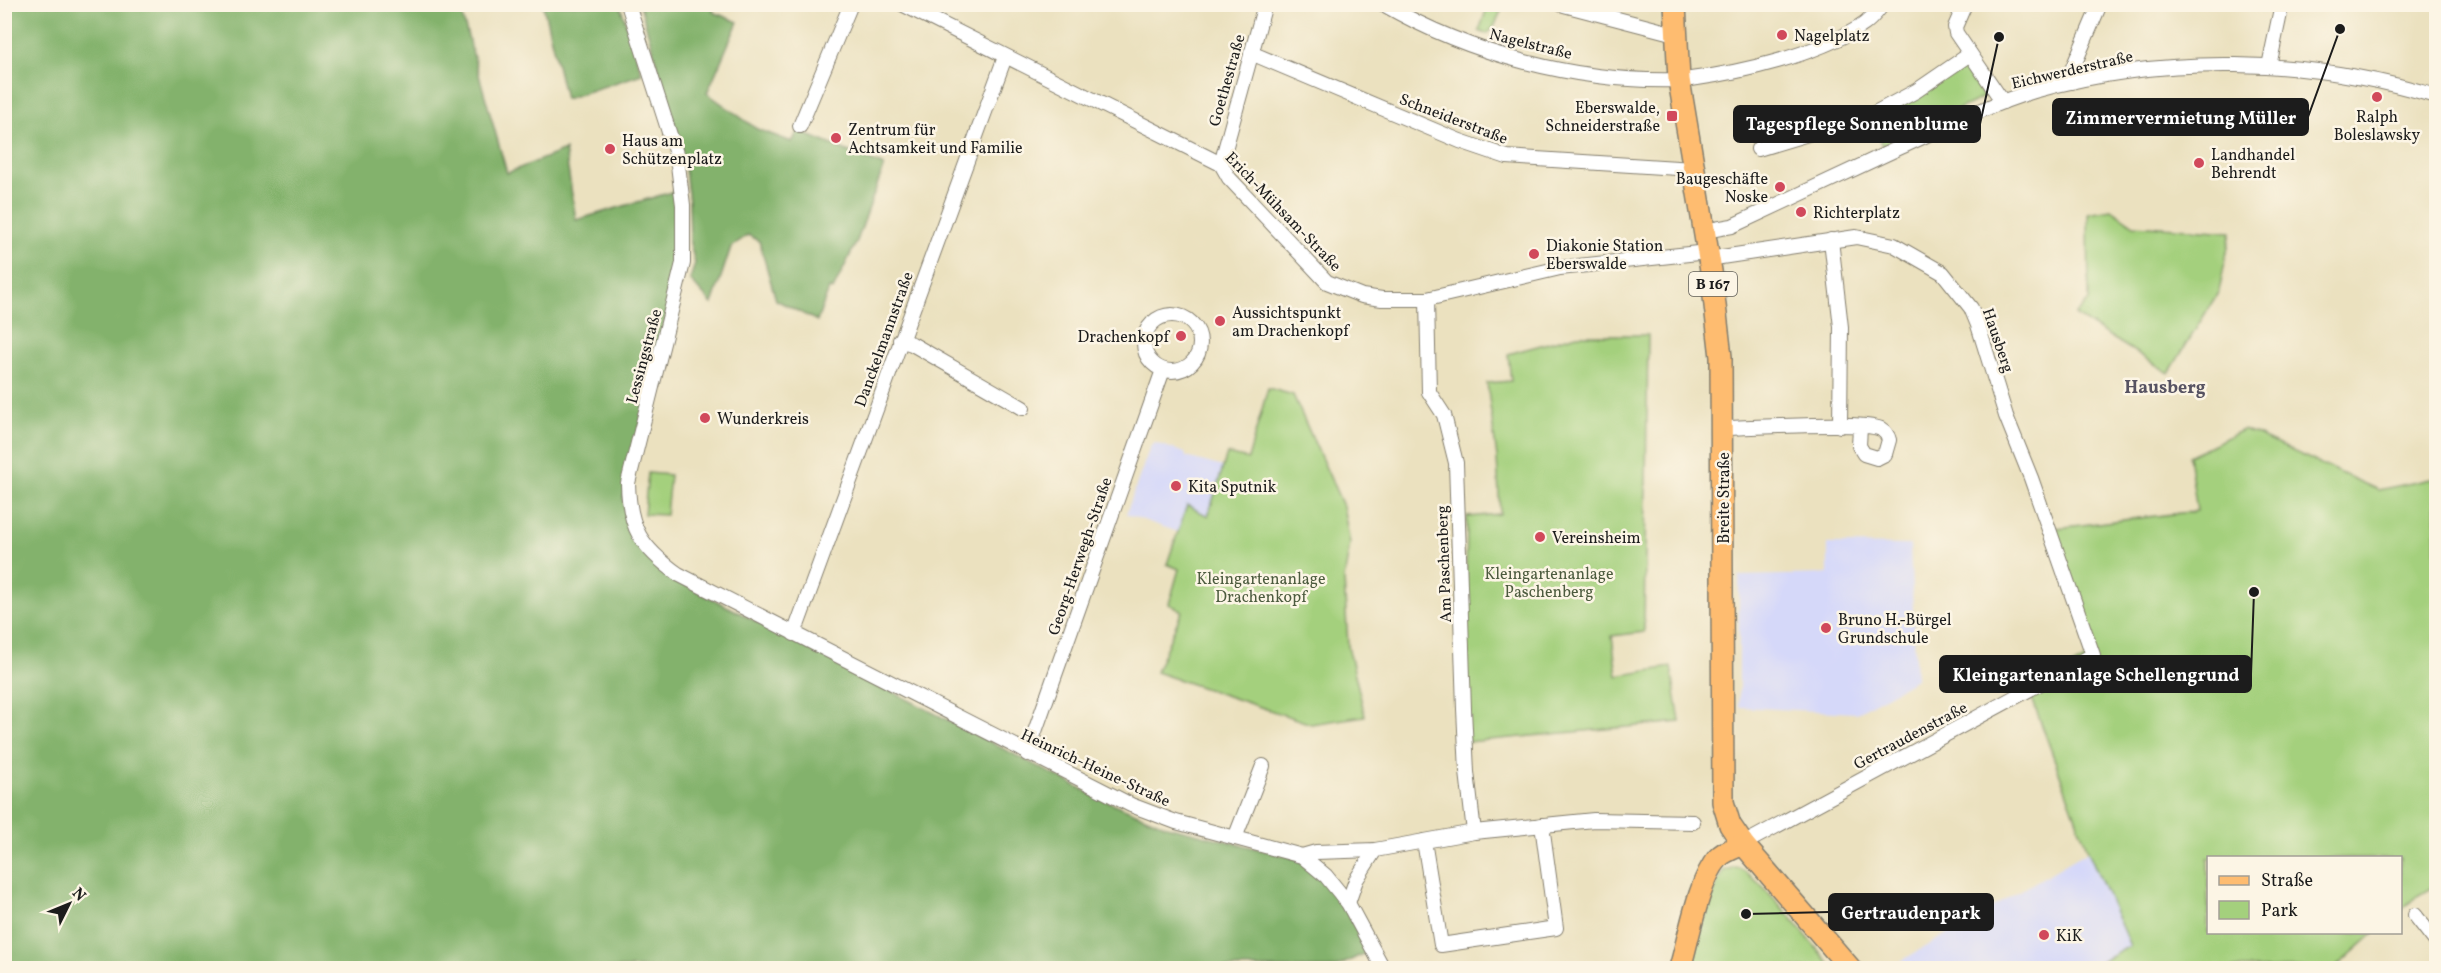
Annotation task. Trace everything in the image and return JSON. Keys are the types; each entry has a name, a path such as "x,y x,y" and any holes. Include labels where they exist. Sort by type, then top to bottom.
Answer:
{"main road":[{"name":"Breite Straße","path":"1675,4 1675,34 1685,80 1693,169 1720,335 1723,802 1730,825 1743,844"},
{"path":"1680,969 1710,871 1723,854 1743,844"},
{"name":"B 167","path":"1743,844 1850,969"}],"street":[{"name":"Lessingstraße","path":"628,4 677,157 685,238 683,263 628,483 632,520 638,537 678,574 794,634"},
{"path":"800,126 851,4"},
{"name":"Erich-Mühsam-Straße","path":"902,4 1221,164 1229,178 1327,282 1353,293 1382,299 1427,300 1560,268 1708,255"},
{"name":"Goethestraße","path":"1221,164 1264,4"},
{"name":"Nagelstraße","path":"1383,4 1472,45 1524,61 1596,76 1642,81 1685,80 1780,59 1831,42 1863,26 1883,4"},
{"path":"1560,4 1675,34"},
{"path":"1965,4 1955,27 1956,33 2003,102"},
{"path":"2072,82 2072,72 2100,4"},
{"path":"2270,66 2282,4"},
{"name":"Schneiderstraße","path":"1251,52 1460,141 1507,157 1693,169"},
{"path":"1758,149 1871,115 1892,105 1970,54"},
{"name":"Danckelmannstraße","path":"794,634 1005,57"},
{"name":"Eichwerderstraße","path":"1704,231 1732,226 2003,102 2072,82 2162,67 2270,66 2347,74 2436,96"},
{"name":"Hausberg","path":"1708,255 1856,237 1875,240 1907,252 1943,273 1971,308 2006,416 2031,478 2093,655"},
{"path":"1832,240 1841,327 1840,426"},
{"name":"Am Paschenberg","path":"1427,300 1426,364 1429,392 1444,415 1456,463 1464,720 1474,832"},
{"path":"1161,316 1181,316 1190,321 1200,338 1197,357 1182,370 1163,370 1148,358 1143,339 1147,330 1161,316"},
{"path":"900,340 912,344 1023,408"},
{"name":"Georg-Herwegh-Straße","path":"1027,754 1163,370"},
{"path":"1722,428 1860,427"},
{"name":"Heinrich-Heine-Straße","path":"794,634 1131,805 1176,822 1302,856 1326,876 1348,903 1383,969"},
{"name":"Gertraudenstraße","path":"1743,844 2093,655"},
{"path":"1235,838 1263,766"},
{"path":"1302,856 1308,853 1375,850 1474,832 1594,820 1693,822"},
{"path":"1424,841 1441,945 1556,928 1542,825"},
{"path":"1348,903 1356,880 1375,850"},
{"path":"2415,915 2436,942"}],"shaded area":[{"name":"Kita Sputnik","path":"1155,443 1185,453 1186,457 1223,467 1208,516 1187,506 1178,532 1126,514 1150,447"},
{"name":"Bruno H.-Bürgel Grundschule","path":"1828,544 1910,545 1916,679 1856,713 1739,707 1739,576 1828,574"},
{"path":"2088,851 2130,946 2090,968 1889,968"}],"green space":[{"path":"5,4 459,5 507,173 565,150 576,220 675,191 680,258 623,498 627,528 642,551 676,580 1097,797 1167,826 1298,859 1328,884 1346,909 1369,951 1335,968 5,968"},
{"path":"543,5 620,5 642,74 565,99"},
{"path":"640,5 714,5 713,12 738,22 707,93 757,129 792,142 798,131 884,166 857,241 833,290 829,289 817,321 776,300 759,241 748,235 731,247 712,304 690,280 695,263 690,243 689,201 683,155"},
{"path":"1488,5 1503,6 1494,27 1487,34 1479,31"},
{"path":"1961,65 1984,97 1882,146 1871,119"},
{"path":"2111,209 2134,225 2231,232 2219,291 2169,373 2075,315 2089,301 2088,213"},
{"name":"Kleingartenanlage Paschenberg","path":"1577,335 1648,335 1644,632 1612,636 1617,676 1671,667 1680,722 1468,742 1464,709 1467,517 1500,514 1497,458 1487,383 1511,381 1508,354"},
{"name":"Kleingartenanlage Drachenkopf","path":"1268,388 1293,395 1343,506 1350,543 1344,579 1348,646 1365,716 1311,724 1156,672 1182,611 1169,604 1179,569 1167,564 1187,505 1208,516 1227,454 1248,459"},
{"path":"2244,429 2378,490 2436,478 2436,885 2417,896 2402,909 2402,856 2207,856 2207,934 2373,934 2335,968 2090,968 2130,946 2088,851 2029,690 2093,655 2049,529 2197,511 2189,456"},
{"path":"648,473 670,475 666,515 644,514"},
{"path":"1735,867 1745,871 1771,895 1833,968 1688,968 1718,881 1723,871"}],"place":[{"name":"Zimmervermietung Müller","path":"2340,29"},
{"name":"Nagelplatz","path":"1782,35"},
{"name":"Tagespflege Sonnenblume","path":"1999,37"},
{"name":"Ralph Boleslawsky","path":"2377,97"},
{"name":"Eberswalde, Schneiderstraße","path":"1672,116"},
{"name":"Zentrum für Achtsamkeit und Familie","path":"836,138"},
{"name":"Haus am Schützenplatz","path":"610,149"},
{"name":"Landhandel Behrendt","path":"2199,163"},
{"name":"Baugeschäfte Noske","path":"1780,187"},
{"name":"Richterplatz","path":"1801,212"},
{"name":"Diakonie Station Eberswalde","path":"1534,254"},
{"name":"Aussichtspunkt am Drachenkopf","path":"1220,321"},
{"name":"Drachenkopf","path":"1181,336"},
{"name":"Wunderkreis","path":"705,418"},
{"name":"Kita Sputnik","path":"1176,486"},
{"name":"Vereinsheim","path":"1540,537"},
{"name":"Kleingartenanlage Schellengrund","path":"2254,592"},
{"name":"Bruno H.-Bürgel Grundschule","path":"1826,628"},
{"name":"Gertraudenpark","path":"1746,914"},
{"name":"KiK","path":"2044,935"}],"district":[{"name":"Hausberg","path":"2165,387"}]}
